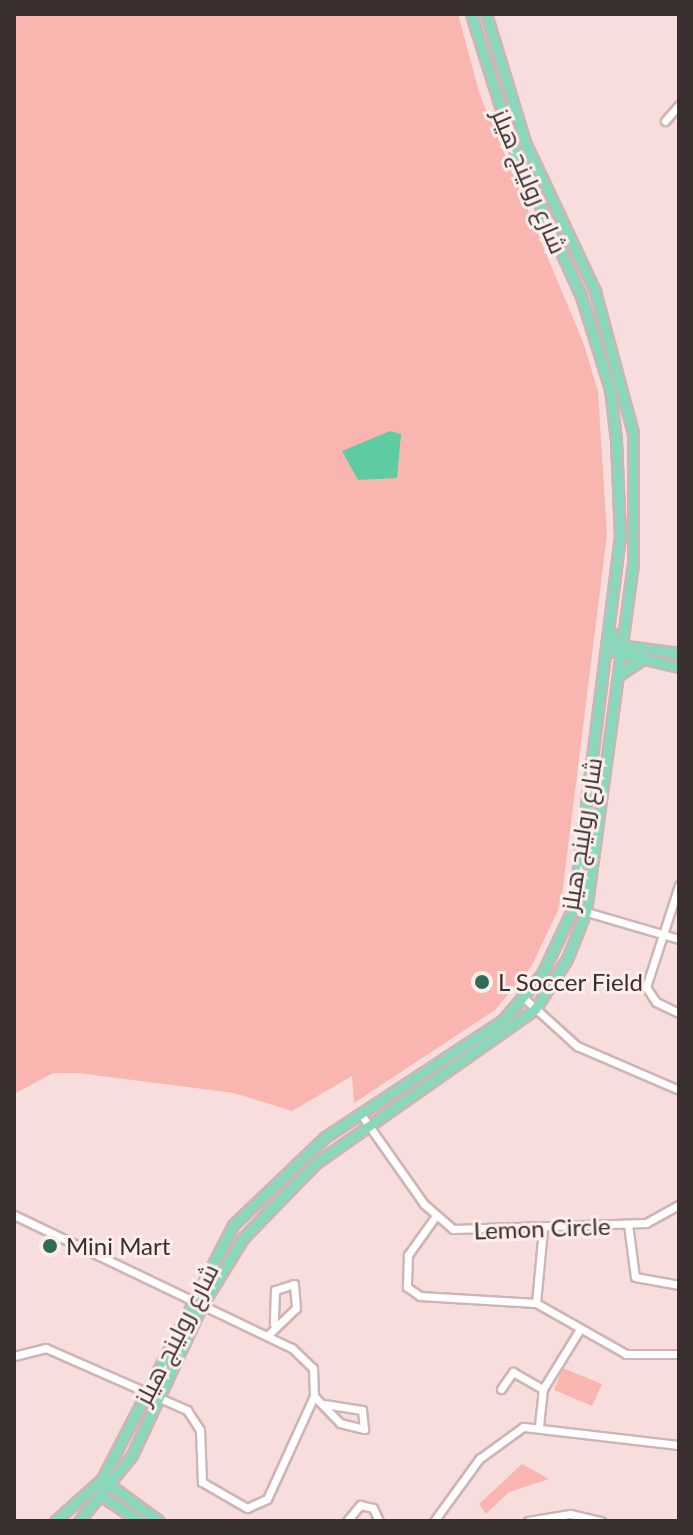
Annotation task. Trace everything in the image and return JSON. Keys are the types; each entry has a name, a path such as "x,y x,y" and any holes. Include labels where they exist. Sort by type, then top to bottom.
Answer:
{"main road":[{"name":"شارع رولينج هيلز","path":"55,1521 102,1479 190,1300 233,1225 272,1180 360,1113 524,998 573,908 610,622 620,487 610,389 581,296 492,91 471,14"},
{"name":"شارع رولينج هيلز","path":"79,1521 111,1486 160,1396 202,1305 277,1199 369,1126 535,1009 586,911 625,627 637,497 622,372 595,291 521,130 486,14"},
{"path":"610,622 620,650"},
{"path":"625,627 644,646"},
{"path":"605,657 620,650 644,646 679,653"},
{"path":"620,650 679,667"},
{"path":"619,675 644,658"},
{"path":"591,776 606,778"},
{"path":"102,1479 159,1521"},
{"path":"90,1489 139,1521"}],"street":[{"path":"665,121 679,105"},
{"path":"679,885 646,987 656,1002 679,1013"},
{"path":"573,908 679,939"},
{"path":"524,998 577,1046 679,1090"},
{"path":"360,1113 435,1217 408,1255 407,1287 436,1301 536,1303 626,1354 679,1354"},
{"name":"Lemon Circle","path":"435,1217 466,1233 628,1224 661,1218 679,1205"},
{"path":"14,1215 305,1357 314,1396 267,1499 247,1508 202,1482 196,1419 160,1396 46,1348 14,1356"},
{"path":"628,1224 635,1277 679,1285"},
{"path":"536,1303 543,1229"},
{"path":"267,1336 274,1324 296,1308 294,1284 275,1290 274,1324"},
{"path":"539,1426 543,1389 580,1329"},
{"path":"501,1389 513,1372 543,1389"},
{"path":"314,1396 340,1423 364,1429 362,1410 325,1404"},
{"path":"434,1521 479,1459 513,1432 539,1426 679,1445"},
{"path":"347,1521 360,1505 373,1508 379,1521"},
{"path":"528,1521 570,1514 601,1521"}],"shaded area":[{"path":"14,14 458,14 480,95 583,342 598,391 607,535 561,904 531,967 495,1010 354,1103 352,1076 292,1111 234,1093 78,1073 53,1073 14,1094"},
{"path":"390,431 401,434 397,478 358,480 342,451"},
{"path":"563,1368 602,1384 592,1406 554,1390"},
{"path":"522,1464 549,1479 509,1492 486,1514 479,1504"}],"place":[{"name":"L Soccer Field","path":"482,982"},
{"name":"Mini Mart","path":"50,1246"}]}
